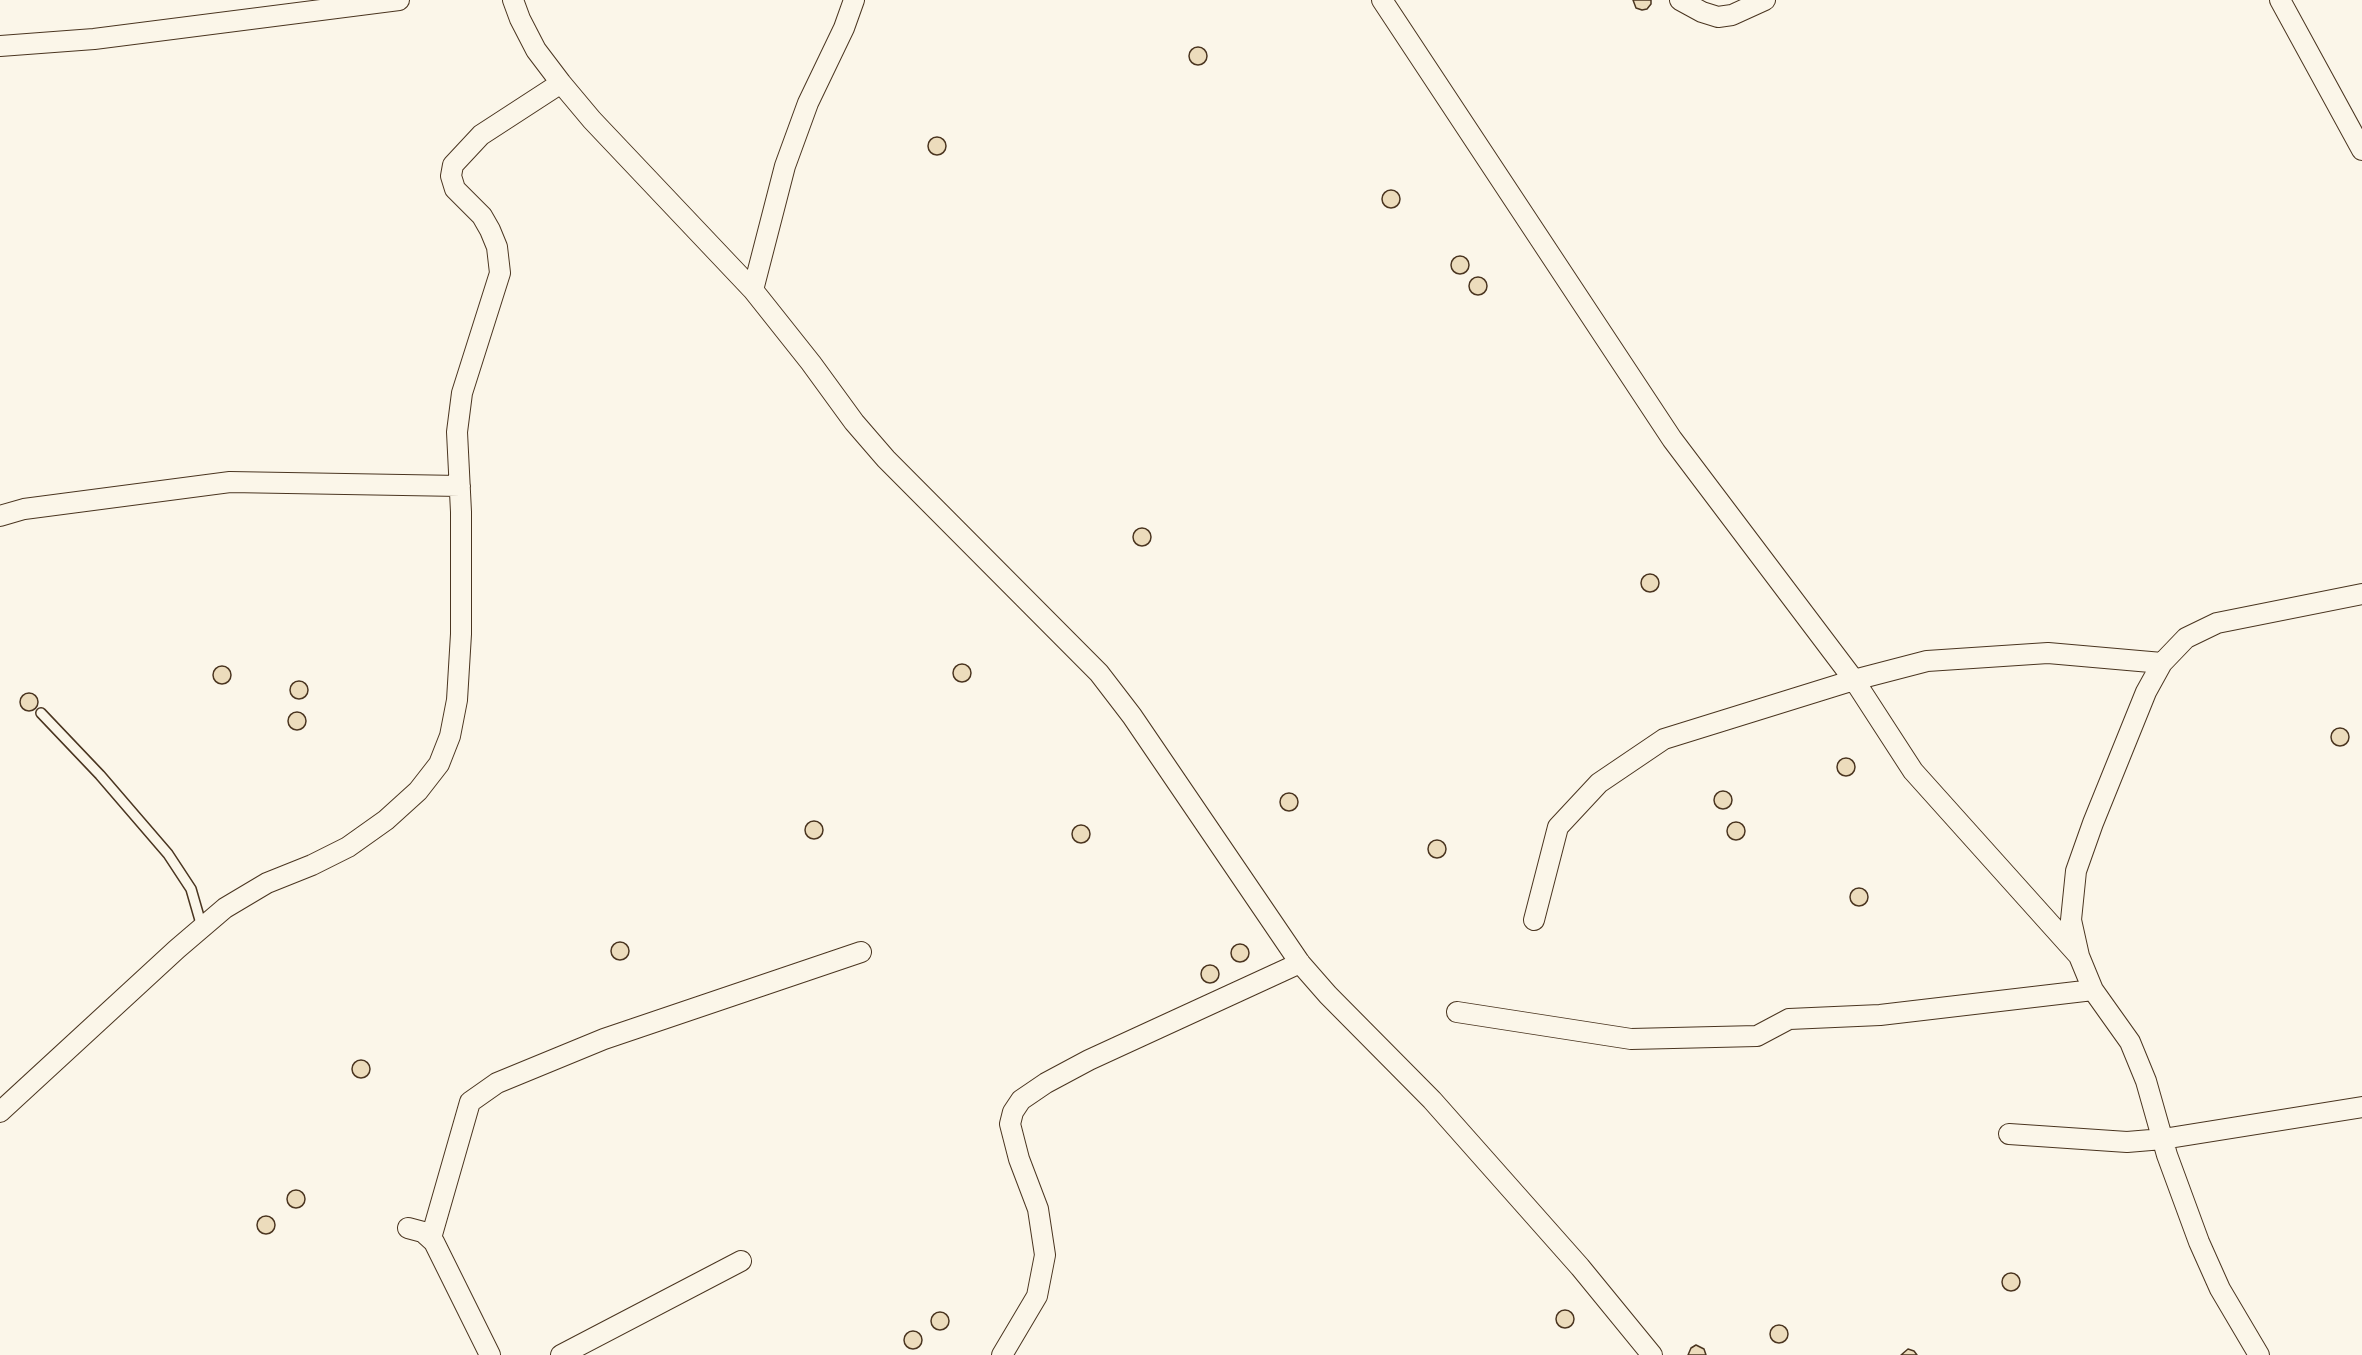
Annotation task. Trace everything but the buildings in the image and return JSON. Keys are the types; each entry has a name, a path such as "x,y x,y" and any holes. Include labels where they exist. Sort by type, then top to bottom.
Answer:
{"street":[{"path":"0,46 94,39 399,0"},
{"path":"513,0 536,50 561,83 592,120 753,290 812,363 854,422 886,459 1099,673 1132,716 1300,963 1328,995 1432,1100 1580,1267 1652,1355"},
{"path":"753,290 785,166 808,103 844,28 854,0"},
{"path":"1382,0 1672,440 1854,680 1913,771 2079,956"},
{"path":"1680,0 1702,12 1718,17 1732,15 1765,0"},
{"path":"2280,0 2362,150"},
{"path":"0,1112 225,908 267,883 312,866 348,847 402,806 418,791 439,764 450,736 457,700 461,634 460,486 457,432 462,393 500,273 497,247 490,230 482,216 455,189 451,176 453,165 481,135 561,83"},
{"path":"0,516 24,509 230,482 460,486"},
{"path":"2259,1355 2220,1289 2199,1242 2167,1155 2146,1081 2130,1042 2110,1017 2093,990 2079,956 2071,920 2076,872 2093,823 2146,692 2162,663 2186,638 2217,623 2362,594"},
{"path":"1534,920 1558,827 1599,783 1664,739 1854,680 1927,661 2048,653 2162,663"},
{"path":"431,1238 470,1102 497,1083 604,1039 861,952"},
{"path":"1002,1355 1037,1296 1046,1255 1038,1209 1018,1159 1010,1124 1013,1112 1021,1100 1046,1083 1089,1060 1300,963"},
{"path":"1457,1012 1631,1039 1757,1036 1789,1019 1880,1015 2093,990"},
{"path":"2009,1134 2127,1142 2163,1139 2362,1107"},
{"path":"408,1228 423,1232 431,1238 490,1355"},
{"path":"561,1355 741,1261"}],"lane":[{"path":"40,712 100,775 168,854 191,889 202,927"}]}
